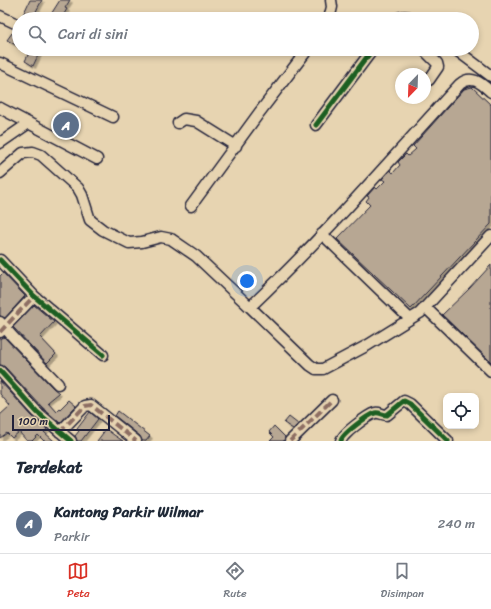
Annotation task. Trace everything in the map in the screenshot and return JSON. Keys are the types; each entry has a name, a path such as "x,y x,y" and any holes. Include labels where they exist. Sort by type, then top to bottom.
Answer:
{"street":[{"path":"330,0 332,8 331,12"},
{"path":"0,16 12,22"},
{"path":"191,206 303,56"},
{"path":"316,125 368,56"},
{"path":"430,56 437,63 438,67 431,77"},
{"path":"464,56 491,76"},
{"path":"0,63 113,117"},
{"path":"250,307 270,289 322,234 460,84 464,81 477,81 491,92"},
{"path":"0,108 97,159"},
{"path":"178,122 184,119 196,121 236,146"},
{"path":"0,143 29,123"},
{"path":"0,173 23,153 33,152 41,155 78,188 82,195 90,220 103,230 129,243 142,242 161,237 172,239 196,256 310,365 316,369 323,369 334,364 410,319 425,307 491,236"},
{"path":"322,234 410,319"},
{"path":"0,260 34,296 103,355"},
{"path":"34,296 2,327 58,384"},
{"path":"425,307 491,370"},
{"path":"0,371 37,412 71,441"},
{"path":"290,441 332,400"},
{"path":"341,441 342,437 358,423 374,413 387,414 404,401 410,404 448,441"},
{"path":"60,432 85,406 89,405 95,407 136,441"}],"building":[{"path":"30,0 42,0 36,12 24,12"},
{"path":"60,0 70,0 65,8 67,9 65,12 52,12"},
{"path":"12,33 12,43 7,40"},
{"path":"28,56 38,56 33,66 25,61"},
{"path":"472,87 491,105 491,224 411,309 337,239 370,205 366,201 369,197 367,196 375,187 377,189 385,181 382,179 390,170 393,173 400,165 398,162 406,154 408,156 416,149 413,146 464,89"},
{"path":"491,265 491,362 442,315"},
{"path":"3,273 25,296 5,318 0,316 0,276"},
{"path":"34,305 54,322 40,337 56,354 47,363 13,327"},
{"path":"4,337 59,393 48,402 56,411 69,400 76,406 60,423 42,407 5,367 0,365 0,338"},
{"path":"0,381 32,416 47,429 44,432 54,441 44,441 38,435 32,441 27,441 19,432 12,438 7,433 0,438 0,415 10,406 0,394"},
{"path":"118,411 150,436 146,441 142,441 140,436 115,416"},
{"path":"90,412 98,419 81,441 77,441 75,436 79,431 77,429"},
{"path":"289,417 298,424 293,429 284,423"},
{"path":"274,426 285,437 284,441 270,441 274,437 269,432"},
{"path":"106,429 114,435 123,441 97,441"}],"marked path":[{"path":"0,332 34,296"},
{"path":"290,441 332,400"},
{"path":"60,432 85,406 91,405 136,441"}],"cycle path":[{"path":"316,125 368,56"},
{"path":"0,260 34,296 103,355"},
{"path":"0,371 37,412 71,441"},
{"path":"341,441 345,434 367,417 375,413 387,415 404,401 410,404 448,441"}],"place":[{"name":"Kantong Parkir Wilmar","path":"66,125"}]}
